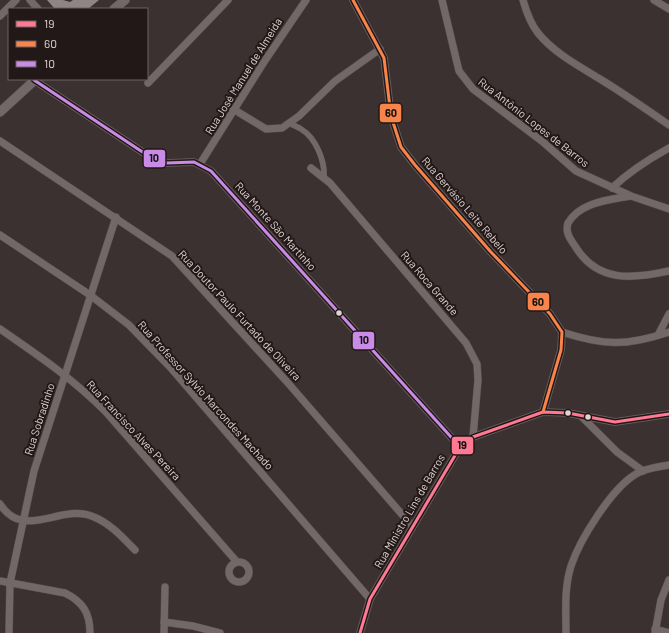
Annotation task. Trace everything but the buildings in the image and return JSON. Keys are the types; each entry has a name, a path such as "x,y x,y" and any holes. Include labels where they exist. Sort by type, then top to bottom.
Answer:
{"street":[{"path":"0,16 13,0"},
{"path":"30,0 37,8"},
{"path":"115,8 125,0"},
{"path":"148,84 228,0"},
{"name":"Rua José Manuel de Almeida","path":"200,164 233,109 306,0"},
{"name":"Rua Gervásio Leite Rebelo","path":"353,0 380,49 386,67 391,116 401,147 490,250 550,314 562,332"},
{"name":"Rua Antônio Lopes de Barros","path":"442,0 459,71 473,89 543,142 576,171 630,196 669,209"},
{"path":"523,0 538,33 553,47 576,65 601,79 669,125"},
{"path":"654,0 669,9"},
{"path":"233,109 266,129 282,128 290,123 335,81 380,49"},
{"path":"0,112 35,80 150,157 167,163 200,164"},
{"path":"290,123 302,129 314,142 325,166 324,177"},
{"name":"Rua Doutor Paulo Furtado de Oliveira","path":"0,141 172,256 195,279 288,383 412,526"},
{"path":"612,188 634,168 669,148"},
{"name":"Rua Monte São Martinho","path":"200,164 211,171 460,447"},
{"name":"Rua Roca Grande","path":"311,168 324,177 466,343 478,371 476,416 473,438"},
{"path":"630,196 601,202 582,209 568,223 568,235 577,250 586,260 606,273 628,277 669,271"},
{"name":"Rua Sobradinho","path":"9,633 10,583 34,472 116,218"},
{"name":"Rua Professor Sylvio Marcondes Machado","path":"0,236 90,296 129,325 170,367 370,599"},
{"path":"658,335 669,314"},
{"name":"Rua Francisco Alves Pereira","path":"0,329 65,374 106,412 237,562"},
{"path":"543,412 561,350 562,332 605,343 632,342 669,332"},
{"name":"Rua Ministro Lins de Barros","path":"360,633 370,599 460,447 473,438 543,412 568,413 582,417 615,422 669,414"},
{"path":"582,417 617,452 643,471"},
{"path":"566,633 566,592 571,566 598,514 634,475 643,471 669,465"},
{"path":"0,504 11,517 22,522 69,514 81,513 94,516 114,529 135,550"},
{"path":"669,580 661,600 655,631 669,633"},
{"path":"0,581 65,593 74,598 87,611 90,622 90,633"},
{"path":"164,588 164,633"},
{"path":"164,622 192,626 220,633"}],"transit line":[{"name":"60","path":"353,0 384,58 391,116 401,147 490,251 550,314 562,332 561,350 543,412"},
{"name":"10","path":"34,80 150,157 167,163 194,162 211,171 460,447"},
{"name":"19","path":"360,633 370,599 460,447 473,437 543,412 568,413 615,422 669,414"}]}
